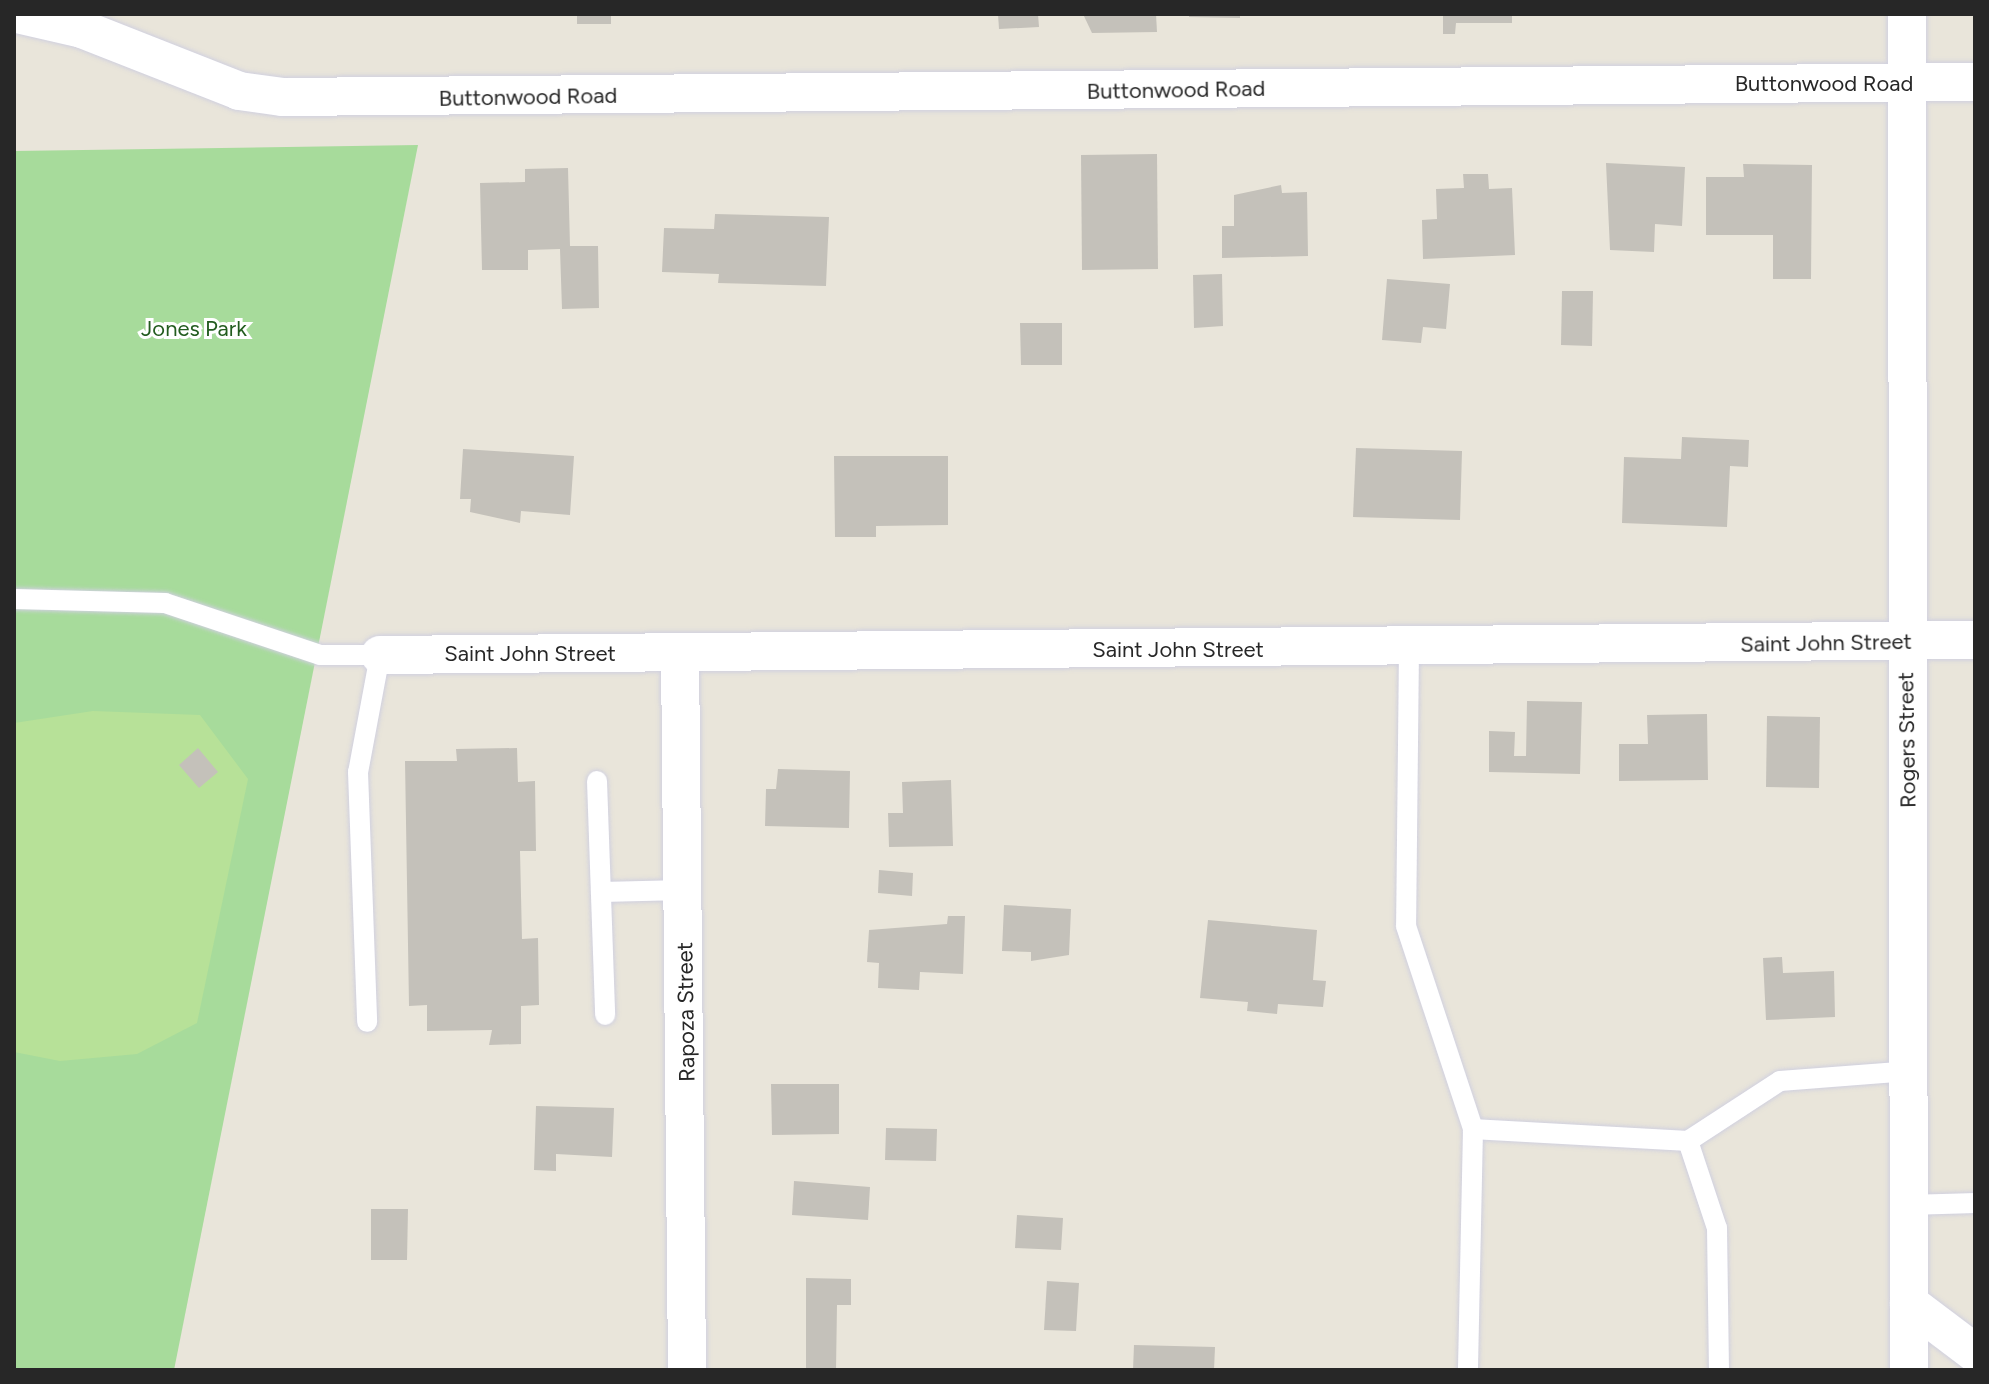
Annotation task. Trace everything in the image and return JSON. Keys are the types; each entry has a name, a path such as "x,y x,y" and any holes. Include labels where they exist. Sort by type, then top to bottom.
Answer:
{"street":[{"name":"Buttonwood Road","path":"17,14 82,29 239,91 377,99 1975,82"},
{"name":"Rogers Street","path":"1907,14 1909,1370"},
{"name":"Saint John Street","path":"380,655 1409,648 1975,640"},
{"name":"Rapoza Street","path":"680,653 687,1370"},
{"path":"1909,1303 1975,1353"}],"lane":[{"path":"14,599 165,603 320,655 380,655 358,772 367,1022"},
{"path":"1409,648 1406,926 1473,1129 1468,1370"},
{"path":"597,781 605,1015"},
{"path":"601,892 684,890"},
{"path":"1473,1129 1688,1141 1780,1081 1909,1071"},
{"path":"1688,1141 1717,1228 1719,1370"},
{"path":"1909,1205 1975,1203"}],"green space":[{"name":"Jones Park","path":"418,145 174,1370 14,1370 14,151"},
{"path":"93,711 200,715 248,779 197,1023 137,1054 60,1061 14,1052 14,723"}],"building":[{"path":"577,14 611,14 611,24 577,24"},
{"path":"998,14 1038,14 1039,27 999,29"},
{"path":"1083,14 1156,14 1157,32 1092,33"},
{"path":"1189,14 1240,14 1240,18 1189,17"},
{"path":"1443,14 1512,14 1512,23 1456,23 1455,34 1443,34"},
{"path":"1157,154 1158,269 1082,270 1081,155"},
{"path":"1606,163 1685,167 1682,226 1655,224 1654,252 1610,250"},
{"path":"1743,164 1812,165 1811,279 1773,279 1773,235 1706,235 1706,177 1744,177"},
{"path":"568,168 570,246 598,246 599,308 562,309 560,249 528,250 528,270 482,270 480,183 525,182 525,169"},
{"path":"1463,174 1488,174 1489,189 1512,188 1515,255 1423,259 1422,220 1437,219 1436,189 1464,188"},
{"path":"1281,185 1282,193 1307,192 1308,256 1222,258 1222,226 1234,226 1234,195"},
{"path":"715,214 829,217 826,286 718,283 719,274 662,272 664,228 714,229"},
{"path":"1222,274 1223,326 1194,328 1193,275"},
{"path":"1387,279 1450,284 1446,329 1423,327 1421,343 1382,340"},
{"path":"1562,291 1593,291 1592,346 1561,345"},
{"path":"1020,323 1062,323 1062,365 1021,365"},
{"path":"1682,437 1749,440 1748,467 1730,466 1727,527 1622,523 1624,457 1681,459"},
{"path":"1356,448 1462,451 1460,520 1353,517"},
{"path":"463,449 574,456 570,515 521,511 520,523 470,512 471,499 460,499"},
{"path":"834,456 948,456 948,525 876,526 876,537 835,537"},
{"path":"1527,701 1582,702 1580,774 1489,772 1489,731 1515,732 1514,756 1526,756"},
{"path":"1707,714 1708,780 1619,781 1619,744 1648,744 1647,715"},
{"path":"1767,716 1820,717 1819,788 1766,787"},
{"path":"198,748 218,772 199,788 179,765"},
{"path":"517,748 518,782 535,781 536,851 520,851 522,939 538,938 539,1005 521,1006 521,1044 489,1045 492,1030 427,1031 427,1005 409,1006 405,761 457,761 456,749"},
{"path":"778,769 850,771 849,828 765,826 766,789 776,789"},
{"path":"951,780 953,846 889,847 888,813 903,813 902,782"},
{"path":"879,870 913,873 912,896 878,893"},
{"path":"1004,905 1071,909 1069,955 1031,961 1031,952 1002,951"},
{"path":"948,916 965,916 963,974 920,972 919,990 878,988 879,963 867,962 869,930 947,924"},
{"path":"1208,920 1317,930 1313,980 1326,981 1323,1007 1278,1004 1277,1014 1247,1011 1248,1002 1200,998"},
{"path":"1782,957 1783,973 1834,971 1835,1017 1766,1020 1763,958"},
{"path":"771,1084 839,1084 839,1134 772,1135"},
{"path":"536,1106 614,1108 612,1157 556,1154 556,1171 534,1170"},
{"path":"886,1128 937,1129 936,1161 885,1160"},
{"path":"794,1181 870,1187 868,1220 792,1215"},
{"path":"371,1209 408,1209 407,1260 371,1260"},
{"path":"1017,1215 1063,1218 1061,1250 1015,1248"},
{"path":"806,1278 851,1279 851,1305 837,1305 836,1370 806,1370"},
{"path":"1047,1281 1079,1283 1076,1331 1044,1330"},
{"path":"1134,1345 1215,1347 1214,1370 1133,1370"}]}
